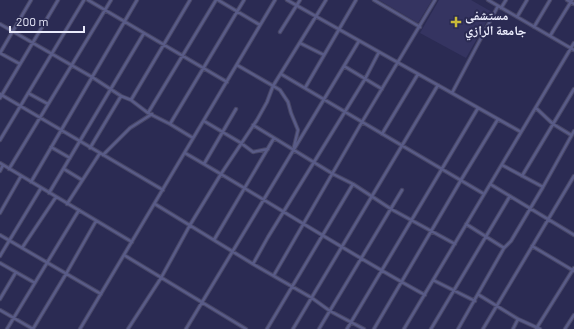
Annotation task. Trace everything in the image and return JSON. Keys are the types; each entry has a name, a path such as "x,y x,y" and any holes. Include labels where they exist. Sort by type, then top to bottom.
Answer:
{"street":[{"path":"20,64 0,53 31,0"},
{"path":"58,0 1,96 163,190"},
{"path":"0,140 84,0"},
{"path":"88,0 227,82"},
{"path":"9,169 111,0"},
{"path":"31,182 137,0"},
{"path":"131,100 190,0"},
{"path":"148,113 217,0 260,25"},
{"path":"170,124 244,0"},
{"path":"80,329 275,0"},
{"path":"287,0 521,132"},
{"path":"280,32 300,0"},
{"path":"128,329 161,278 190,224 267,102 273,86 326,0"},
{"path":"305,88 356,0"},
{"path":"374,0 420,27"},
{"path":"274,275 362,122 435,0"},
{"path":"488,0 573,49"},
{"path":"501,8 506,0"},
{"path":"517,17 526,0"},
{"path":"534,27 550,0"},
{"path":"550,36 572,2 567,0"},
{"path":"452,93 498,6"},
{"path":"0,24 72,65 121,96 131,100 148,113 193,138"},
{"path":"49,193 144,33"},
{"path":"186,329 359,41"},
{"path":"300,43 324,55"},
{"path":"404,329 521,132 573,49 574,44"},
{"path":"253,264 365,79 379,52"},
{"path":"237,65 280,90 288,102 298,130 293,150"},
{"path":"344,66 382,89"},
{"path":"281,74 484,194"},
{"path":"382,134 418,74"},
{"path":"293,329 438,84"},
{"path":"522,176 574,89"},
{"path":"28,93 48,104"},
{"path":"90,148 121,96"},
{"path":"347,329 478,108"},
{"path":"536,108 553,124 571,135"},
{"path":"204,164 236,109"},
{"path":"67,204 101,154 130,128 152,114"},
{"path":"374,329 460,180 498,119"},
{"path":"204,121 253,152 268,149"},
{"path":"253,125 333,174 353,184 391,209 455,244"},
{"path":"458,329 479,295 504,248 511,241 543,187 574,131"},
{"path":"214,240 274,138"},
{"path":"51,148 70,158"},
{"path":"185,153 284,211 361,259 425,295"},
{"path":"0,163 132,242"},
{"path":"502,164 543,187"},
{"path":"0,171 3,165"},
{"path":"64,168 82,180"},
{"path":"0,213 21,176"},
{"path":"483,329 574,176"},
{"path":"267,329 353,184"},
{"path":"490,184 574,235"},
{"path":"0,256 41,188"},
{"path":"319,329 402,190"},
{"path":"431,329 510,196"},
{"path":"22,248 56,197"},
{"path":"155,204 312,298 330,311 364,329"},
{"path":"7,329 79,210"},
{"path":"0,310 33,329 96,220"},
{"path":"466,224 504,248"},
{"path":"0,235 101,294"},
{"path":"532,246 573,270 536,328"},
{"path":"124,255 246,329"},
{"path":"0,263 35,283"},
{"path":"0,299 16,272"},
{"path":"433,280 474,301"},
{"path":"479,295 518,319 540,329"},
{"path":"565,329 574,315"},
{"path":"513,329 518,319"}],"shaded area":[{"path":"379,0 432,0 418,23"},
{"name":"مستشفى جامعة الرازي","path":"439,0 471,0 492,12 466,58 420,33"}],"place":[{"name":"مستشفى جامعة الرازي","path":"456,22"}]}
